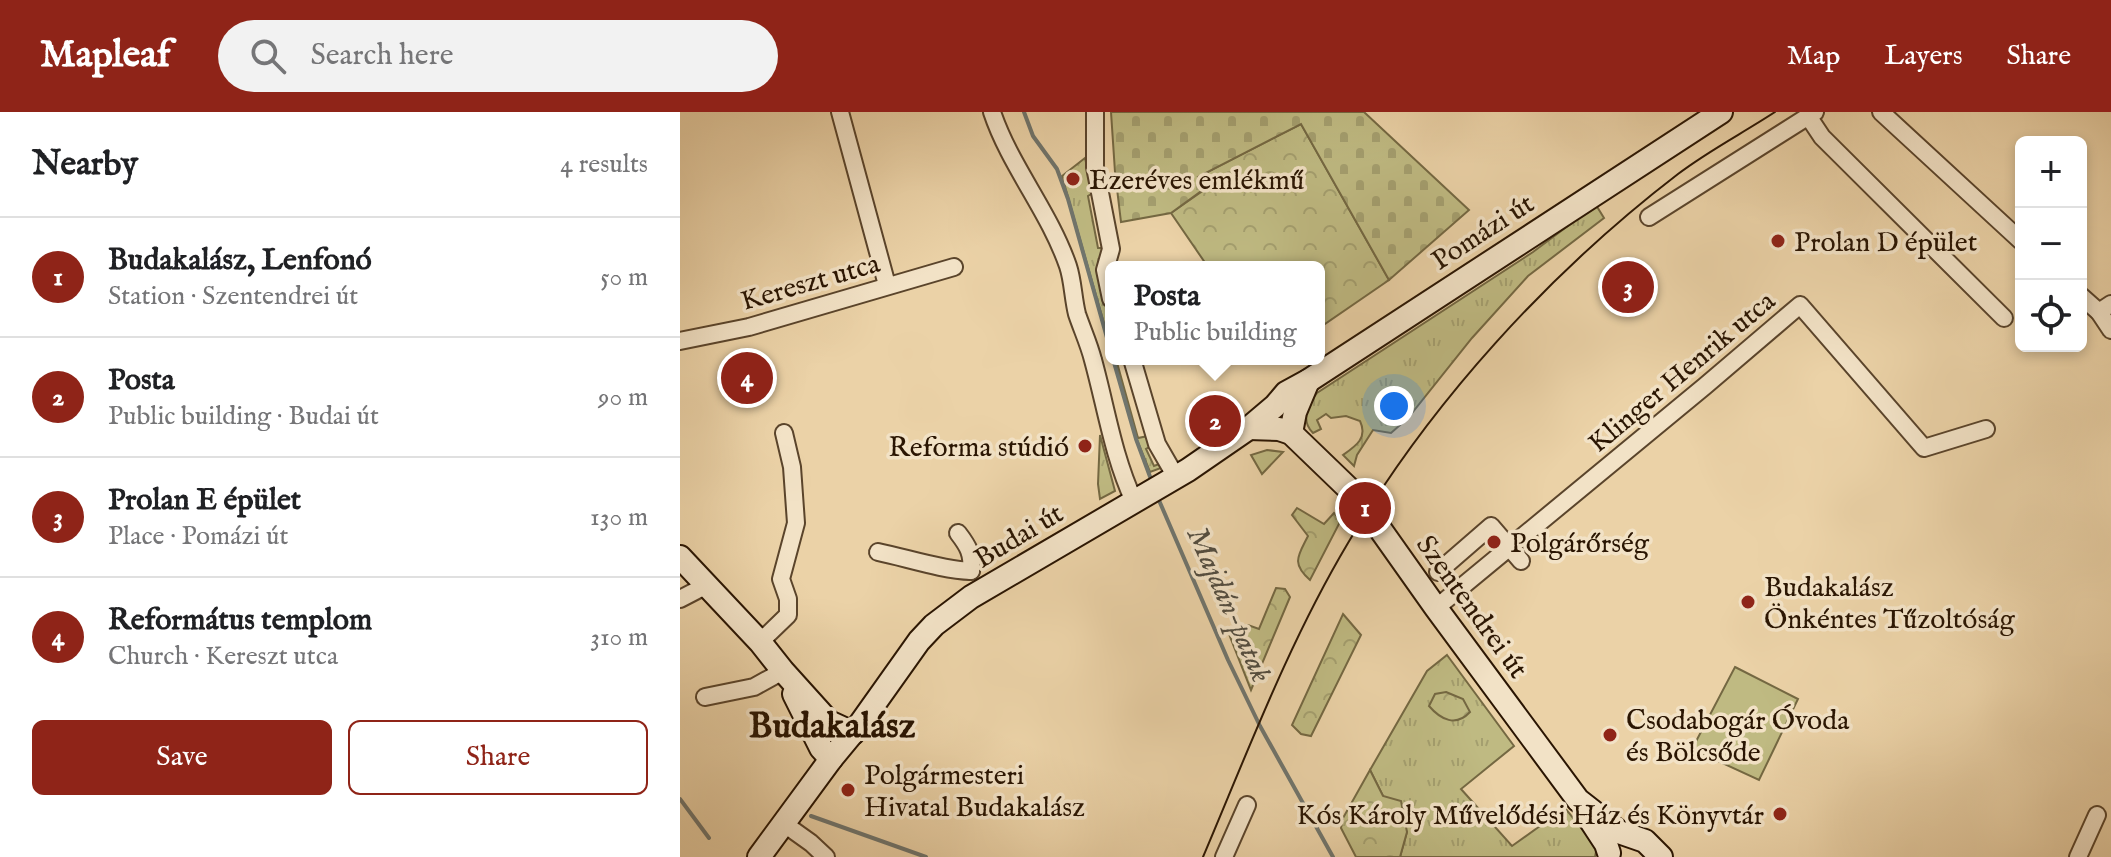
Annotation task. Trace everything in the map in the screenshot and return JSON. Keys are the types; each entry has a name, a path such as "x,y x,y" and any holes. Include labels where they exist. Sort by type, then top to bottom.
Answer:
{"main road":[{"name":"Pomázi út","path":"1285,421 1308,381 1721,112"},
{"name":"Budai út","path":"759,857 934,625 982,591 1171,480 1249,428 1285,421"},
{"name":"Szentendrei út","path":"1285,421 1362,504 1578,800 1619,832 1645,841 1656,854"},
{"path":"680,557 760,642 829,722 853,733"},
{"path":"783,671 821,748 831,759"},
{"path":"1578,800 1606,844 1609,855"},
{"path":"1609,855 1616,842 1632,836"}],"street":[{"path":"840,112 887,285"},
{"path":"992,112 1068,266 1077,312 1093,358 1126,484 1139,498"},
{"path":"1095,112 1095,167 1111,243 1108,261"},
{"path":"1881,112 2015,235"},
{"path":"1649,217 1811,114 1822,137 2004,318"},
{"name":"Kereszt utca","path":"680,341 749,327 954,267"},
{"path":"2087,299 2105,308 2111,330"},
{"name":"Klinger Henrik utca","path":"1436,608 1515,555 1800,305 1924,448 1986,429"},
{"path":"1134,365 1147,416 1171,480"},
{"path":"760,642 788,615 788,599 781,579 796,523 792,467 784,433"},
{"path":"1438,572 1491,526 1515,555"},
{"path":"958,533 970,548 971,571 982,591"},
{"path":"878,552 952,571 971,571"},
{"path":"680,599 707,585"},
{"path":"705,697 754,687 783,671"},
{"path":"1224,857 1247,805"},
{"path":"2078,857 2097,815"},
{"path":"783,823 826,857"}],"green space":[{"path":"1111,112 1364,112 1469,210 1389,280 1301,124 1198,177 1204,189 1171,213 1121,222"},
{"path":"1301,124 1389,280 1325,324 1325,261 1204,261 1171,213 1204,190 1197,177"},
{"path":"1085,158 1093,193 1088,196 1098,248 1104,248 1098,270 1105,302 1105,327 1062,176"},
{"path":"1596,205 1604,218 1528,276 1472,338 1408,418 1391,433 1373,430 1357,455 1354,466 1343,455 1362,437 1360,421 1346,416 1331,418 1326,414 1317,420 1321,429 1313,433 1309,428 1307,413 1317,393 1533,252"},
{"path":"1116,365 1138,438 1148,436 1151,446 1146,449 1154,466 1159,464 1161,468 1150,472 1137,440"},
{"path":"1100,435 1115,491 1100,499 1098,484"},
{"path":"1267,450 1283,452 1262,474 1251,455"},
{"path":"1297,508 1324,524 1334,513 1341,520 1310,580 1298,564 1299,554 1308,536 1292,515"},
{"path":"1276,588 1285,589 1290,597 1251,690 1227,629 1248,625 1259,629"},
{"path":"1343,614 1361,635 1311,736 1301,734 1292,725"},
{"path":"1447,655 1514,746 1461,789 1512,846 1565,808 1597,847 1595,857 1400,857 1407,832 1370,770 1427,671"},
{"path":"1735,667 1798,699 1759,780 1692,749"},
{"path":"1446,692 1463,699 1470,712 1465,717 1449,720 1429,706 1435,694"},
{"path":"1370,770 1383,796 1401,801 1407,832 1400,857 1356,857 1341,828 1343,818"}],"waterway":[{"name":"Majdán-patak","path":"1024,112 1033,136 1057,169 1105,331"},
{"name":"Majdán-patak","path":"1115,365 1152,482"},
{"name":"Majdán-patak","path":"1158,498 1260,726 1333,857"},
{"path":"680,799 709,838"},
{"path":"811,816 926,857"}],"tram line":[{"path":"1203,857 1270,697 1307,619 1348,543 1416,440 1495,343 1584,254 1678,174 1775,112"}],"place":[{"name":"Ezeréves emlékmű","path":"1073,179"},
{"name":"Prolan D épület","path":"1778,241"},
{"name":"Prolan E épület","path":"1628,287"},
{"name":"Református templom","path":"747,378"},
{"name":"Posta","path":"1215,421"},
{"name":"Reforma stúdió","path":"1085,446"},
{"name":"Budakalász, Lenfonó","path":"1365,508"},
{"name":"Polgárőrség","path":"1494,542"},
{"name":"Budakalász Önkéntes Tűzoltóság","path":"1748,602"},
{"name":"Csodabogár Óvoda és Bölcsőde","path":"1610,735"},
{"name":"Polgármesteri Hivatal Budakalász","path":"848,790"},
{"name":"Kós Károly Művelődési Ház és Könyvtár","path":"1780,814"}],"district":[{"name":"Budakalász","path":"832,724"}]}
